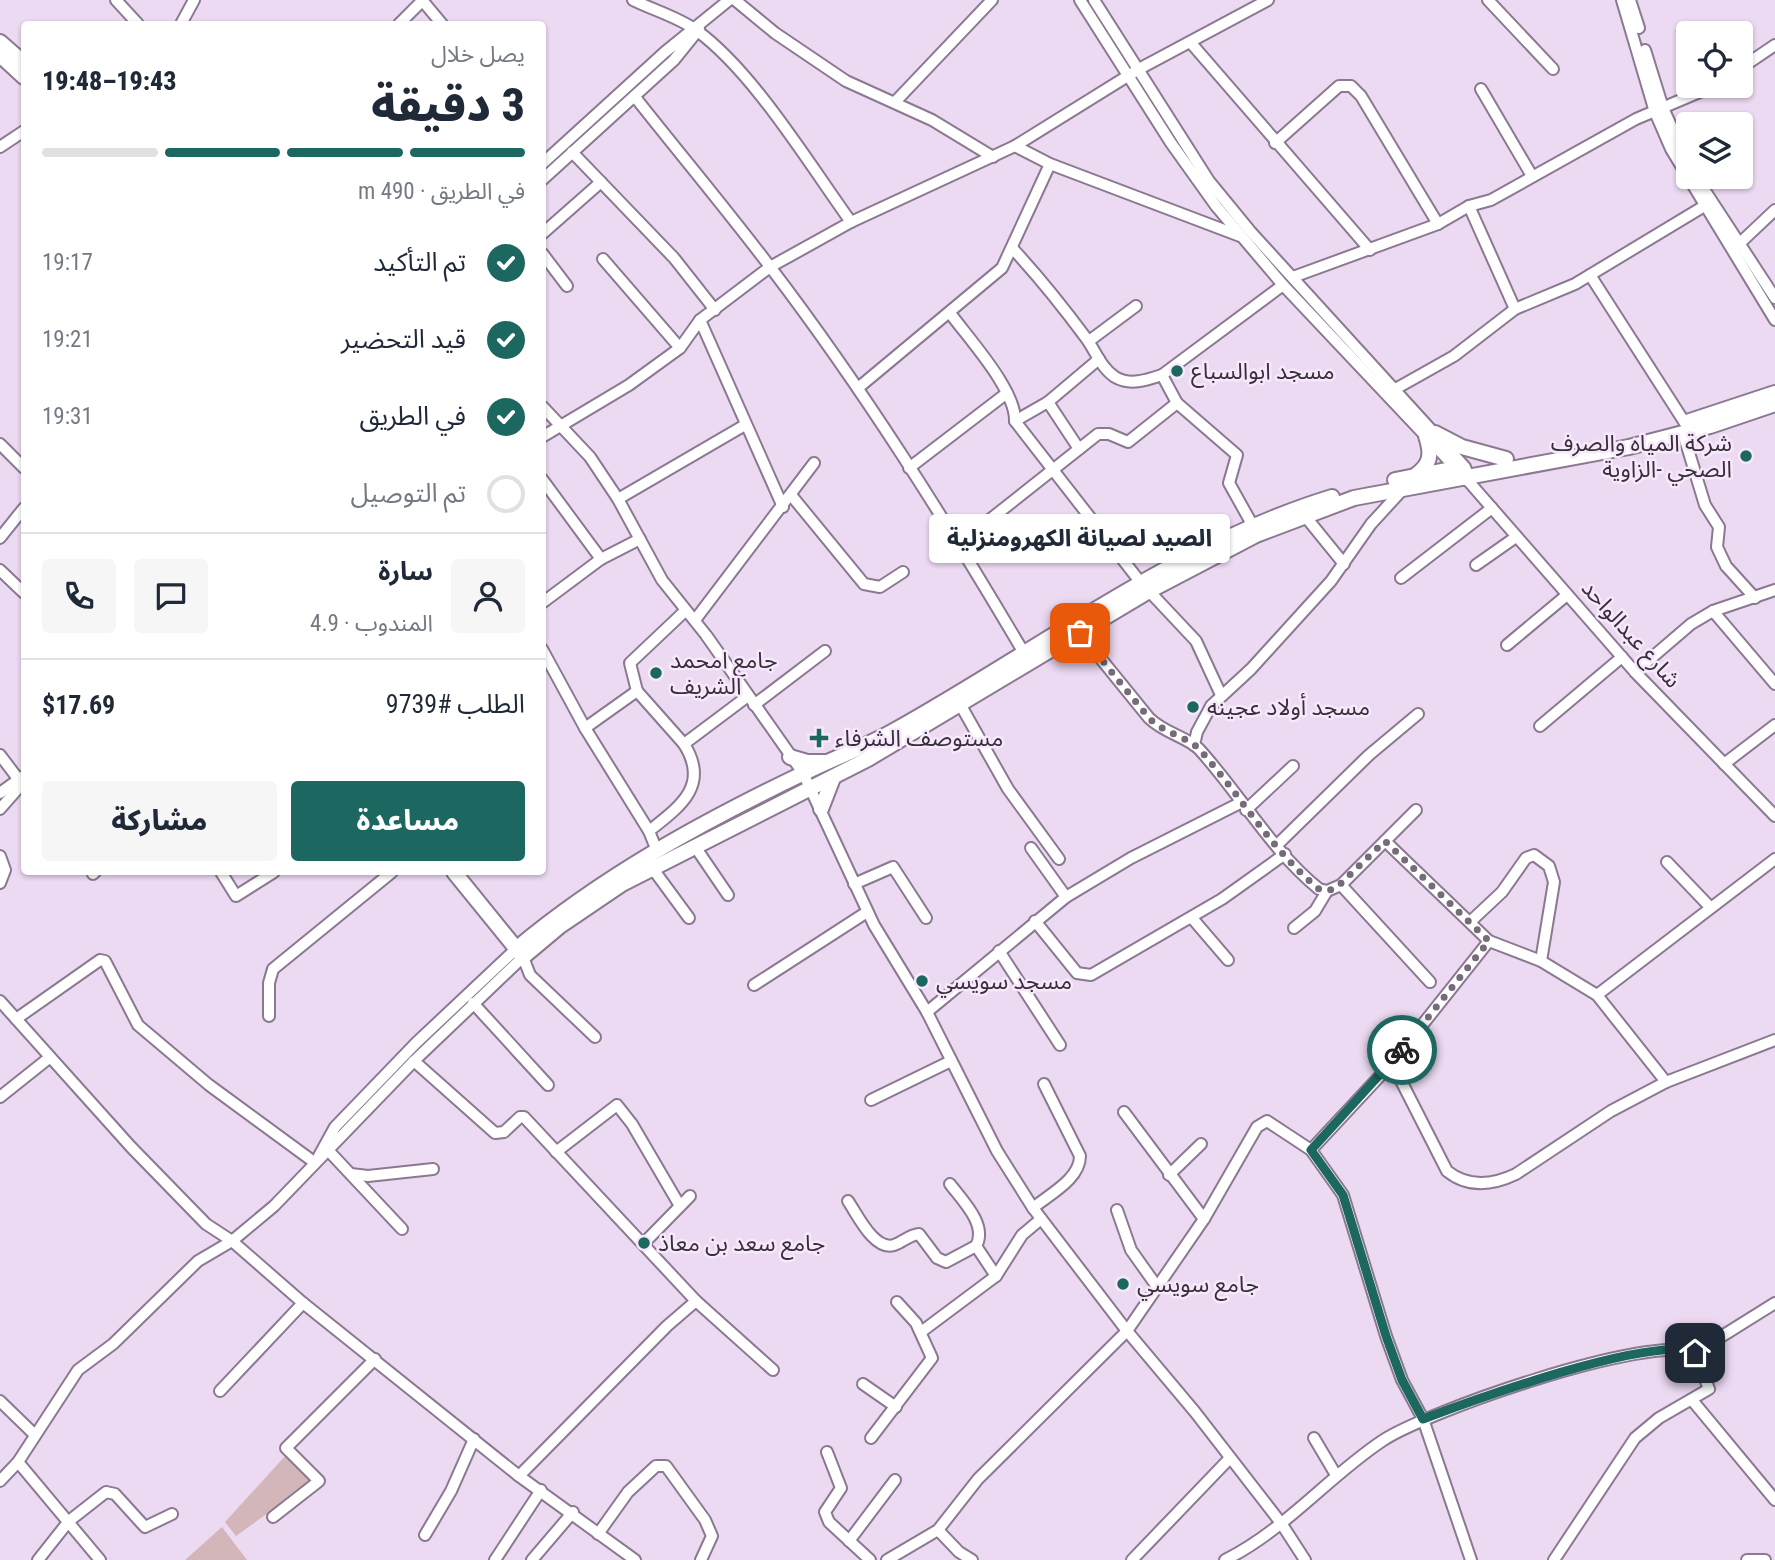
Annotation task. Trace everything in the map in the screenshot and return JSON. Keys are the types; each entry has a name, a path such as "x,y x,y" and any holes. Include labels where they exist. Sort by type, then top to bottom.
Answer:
{"main road":[{"path":"0,42 21,60"},
{"path":"0,55 21,74"},
{"path":"524,949 596,900 834,776 960,704 1080,633 1145,587 1256,535 1354,498 1464,474 1629,447 1775,393"},
{"path":"524,949 583,896 657,851 803,774 889,733 1024,653 1253,526 1305,505 1416,475 1464,474 1506,459 1684,428 1775,404"},
{"path":"1416,475 1429,463 1430,435 1506,459"},
{"path":"790,758 807,762 829,761"},
{"path":"821,809 823,796 834,776"},
{"path":"457,875 524,949"},
{"path":"466,875 524,949"}],"street":[{"path":"116,0 135,21"},
{"path":"183,21 194,0"},
{"path":"402,21 422,0 440,21"},
{"path":"633,0 695,30 741,74 851,222"},
{"path":"546,176 635,97 695,30 729,0"},
{"path":"736,0 775,33 846,81 895,102 993,157"},
{"path":"1080,0 1134,72 1209,181 1392,392"},
{"path":"1094,0 1193,174 1283,285 1392,392"},
{"path":"546,434 629,385 680,348 700,320 771,267 851,222 1015,146 1134,72 1268,0"},
{"path":"1488,0 1553,69"},
{"path":"1622,0 1671,149 1708,204 1775,320"},
{"path":"1630,0 1659,110 1676,141"},
{"path":"895,102 986,1"},
{"path":"546,160 695,30"},
{"path":"1191,43 1275,144 1370,250"},
{"path":"1753,60 1775,45"},
{"path":"1275,144 1339,86 1351,86 1361,96 1438,224"},
{"path":"1481,89 1532,176"},
{"path":"635,97 771,267 858,388 959,544 1024,653"},
{"path":"1293,277 1438,224 1469,206 1491,200 1532,176 1686,98"},
{"path":"0,147 21,133"},
{"path":"1015,146 1050,164 1243,237"},
{"path":"546,149 551,155"},
{"path":"572,152 674,258 715,310"},
{"path":"858,388 998,272 1013,249 1050,164"},
{"path":"546,230 601,182"},
{"path":"1701,189 1708,204 1740,243 1775,298"},
{"path":"1392,392 1454,356 1515,309 1590,275 1708,204"},
{"path":"1469,206 1515,309"},
{"path":"1740,243 1775,210"},
{"path":"1013,249 1089,341 1099,359 1114,376 1125,381 1142,382 1162,375 1283,285"},
{"path":"546,259 567,286"},
{"path":"603,259 680,348"},
{"path":"1590,275 1684,428 1705,505 1718,527 1717,547 1726,566 1755,598"},
{"path":"1089,341 1136,306"},
{"path":"950,313 1007,393 1015,413 1015,421 1051,470 1145,587 1196,641 1221,695"},
{"path":"700,320 783,507"},
{"path":"1015,421 1048,402 1099,359"},
{"path":"1162,375 1177,403 1237,455 1229,483 1253,526"},
{"name":"شارع عبدالواحد","path":"1392,392 1635,672 1775,816"},
{"path":"909,468 1007,393"},
{"path":"1048,402 1079,449"},
{"path":"959,544 1101,433 1128,442 1177,403"},
{"path":"546,410 590,457 618,499 662,580 695,620 803,774 867,912 928,1012 997,1152 1033,1208 1127,1331 1281,1523 1306,1560"},
{"path":"618,499 745,425"},
{"path":"0,444 21,465"},
{"path":"695,620 814,463"},
{"path":"546,484 601,559"},
{"path":"1194,745 1203,719 1221,695 1251,669 1344,564 1371,524 1404,488"},
{"path":"791,495 864,584 880,587 903,572"},
{"path":"1401,578 1492,508"},
{"path":"0,538 21,513"},
{"path":"1305,516 1344,564"},
{"path":"1476,565 1516,537"},
{"path":"546,600 601,559 640,539"},
{"path":"0,570 21,590"},
{"path":"1635,672 1690,624 1713,611 1775,590"},
{"path":"1507,645 1567,596"},
{"path":"649,831 670,815 695,781 696,766 684,744 637,691 630,663 685,611"},
{"path":"1713,611 1775,684"},
{"path":"1080,633 1149,718 1170,735 1194,745 1281,850 1315,886 1327,891"},
{"path":"684,744 825,651"},
{"path":"546,656 585,728 649,831 657,851"},
{"path":"1540,726 1622,657"},
{"path":"585,728 637,691"},
{"path":"960,704 1008,789 1059,859"},
{"path":"1035,921 1077,972 1086,976 1192,918 1281,850 1368,755 1418,714"},
{"path":"1724,764 1775,725"},
{"path":"0,755 21,776"},
{"path":"928,1012 1066,897 1130,858 1243,806 1293,766"},
{"path":"0,793 21,778"},
{"path":"0,809 21,785"},
{"path":"1294,928 1315,911 1327,891 1340,885 1416,810"},
{"path":"1385,841 1489,941 1541,961 1597,995 1665,1082"},
{"path":"696,848 728,895"},
{"path":"1031,848 1066,897"},
{"path":"1470,922 1502,892 1526,858 1534,855 1549,866 1554,882 1541,961"},
{"path":"0,856 5,870 0,883"},
{"path":"1597,995 1775,859"},
{"path":"1667,862 1710,907"},
{"path":"855,884 893,867 926,918"},
{"path":"653,869 689,918"},
{"path":"224,875 236,896 269,875"},
{"path":"269,1016 269,983 273,970 389,875"},
{"path":"1340,885 1430,982"},
{"path":"754,985 867,912"},
{"path":"1192,918 1228,960"},
{"path":"1311,1150 1392,1063 1489,941"},
{"path":"325,1148 473,1003 524,949"},
{"path":"524,949 530,975 596,1037"},
{"path":"0,1480 18,1462 78,1370 113,1344 198,1261 232,1241 274,1206 316,1161 335,1127 416,1043 524,949"},
{"path":"999,951 1060,1045"},
{"path":"16,1019 100,960 105,961 138,1025 209,1085 316,1161"},
{"path":"0,1000 49,1058 178,1198 206,1224 232,1241 303,1303 519,1476 573,1512 635,1560"},
{"path":"473,1003 548,1085"},
{"path":"1392,1063 1447,1171 1458,1179 1479,1184 1500,1182 1516,1174 1611,1111 1665,1082 1775,1040"},
{"path":"0,1097 49,1058"},
{"path":"414,1061 495,1133 504,1132 522,1116 696,1301 773,1370"},
{"path":"871,1100 951,1061"},
{"path":"1033,1208 1072,1176 1080,1163 1080,1156 1044,1084"},
{"path":"556,1152 617,1105 632,1124 680,1206"},
{"path":"1124,1112 1204,1219"},
{"path":"887,1560 937,1530 978,1479 1127,1331 1204,1219 1259,1124 1267,1121 1311,1150 1343,1195 1386,1336 1402,1380 1423,1419 1471,1560"},
{"path":"1169,1175 1201,1144"},
{"path":"325,1148 402,1229"},
{"path":"351,1174 368,1176 433,1169"},
{"path":"950,1184 980,1230 976,1246 996,1276"},
{"path":"644,1243 690,1196"},
{"path":"848,1201 875,1240 885,1246 919,1234 937,1258 946,1262 976,1246"},
{"path":"1117,1210 1131,1250 1158,1289"},
{"path":"921,1332 996,1276 1022,1235 1041,1219"},
{"path":"519,1476 667,1326 696,1301"},
{"path":"220,1391 303,1303"},
{"path":"871,1438 931,1361 921,1332 897,1303"},
{"path":"1225,1560 1281,1523 1336,1475 1384,1439 1423,1419 1583,1365 1676,1348 1695,1353 1775,1303"},
{"path":"1554,1560 1635,1438 1659,1418 1709,1388 1695,1353"},
{"path":"273,1517 319,1481 286,1448 375,1359"},
{"path":"863,1384 896,1407"},
{"path":"1692,1399 1775,1500"},
{"path":"0,1401 34,1434"},
{"path":"1314,1438 1336,1475"},
{"path":"425,1535 451,1491 474,1439"},
{"path":"827,1452 841,1488 825,1512 830,1522 870,1560"},
{"path":"1132,1560 1230,1458"},
{"path":"18,1462 100,1560"},
{"path":"598,1534 628,1492 656,1466 666,1466 705,1520 712,1536 701,1560"},
{"path":"849,1541 895,1480"},
{"path":"495,1560 541,1490"},
{"path":"38,1560 69,1521 109,1492 115,1494 145,1527 172,1514"},
{"path":"532,1560 573,1512"},
{"path":"937,1530 959,1552 972,1560"},
{"path":"1747,1560 1765,1560"}],"shaded area":[{"path":"288,1453 314,1480 236,1536 225,1522"},
{"path":"222,1527 247,1560 185,1560"}],"way so far":[{"path":"1080,633 1159,728 1189,742 1199,750 1240,803 1315,886 1327,891 1336,888 1385,841 1489,941 1402,1050"}],"place":[{"name":"مسجد ابوالسباع","path":"1177,371"},
{"name":"شركة المياه والصرف الصحي -الزاوية","path":"1746,456"},
{"name":"الصيد لصيانة الكهرومنزلية","path":"1080,633"},
{"name":"جامع امحمد الشريف","path":"656,673"},
{"name":"مسجد أولاد عجينه","path":"1193,707"},
{"name":"مستوصف الشرفاء","path":"819,738"},
{"name":"مسجد سويسي","path":"922,981"},
{"name":"جامع سعد بن معاذ","path":"644,1243"},
{"name":"جامع سويسي","path":"1123,1284"}],"route":[{"path":"1402,1050 1311,1150 1343,1195 1386,1336 1402,1380 1423,1419 1583,1365 1676,1348 1695,1353"}]}
